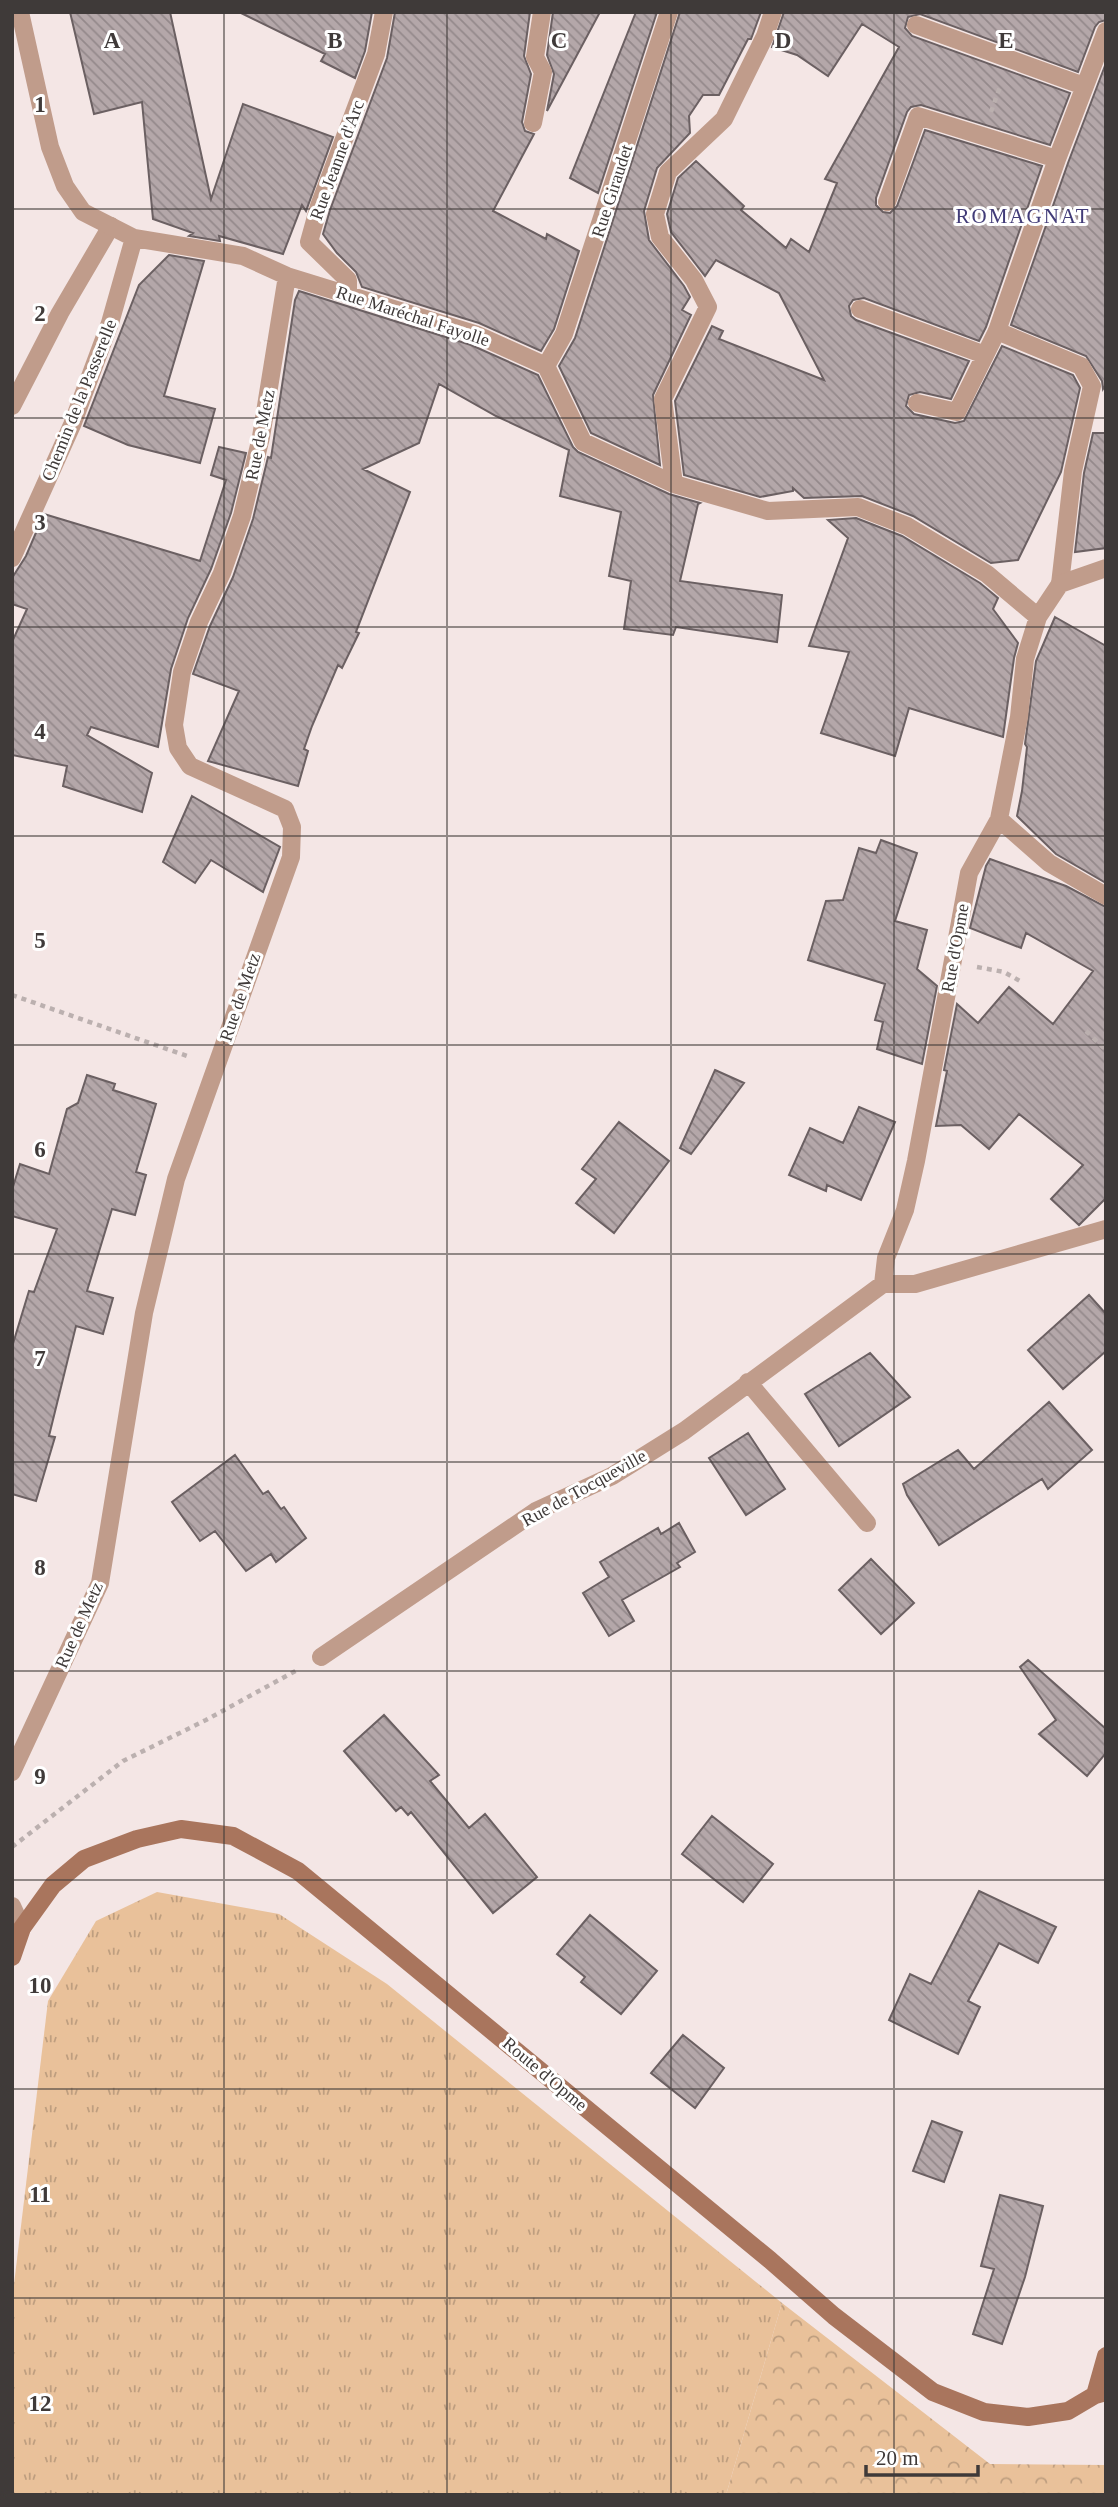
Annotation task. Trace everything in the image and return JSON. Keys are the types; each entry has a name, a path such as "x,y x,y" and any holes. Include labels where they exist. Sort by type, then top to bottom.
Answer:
{"main road":[{"name":"Route d'Opme","path":"12,1957 22,1927 53,1885 84,1859 137,1839 181,1829 233,1836 298,1871 759,2251 834,2316 933,2392 984,2412 1028,2417 1068,2410 1100,2393 1106,2356"}],"street":[{"name":"Rue Maréchal Fayolle","path":"20,12 50,147 65,186 83,212 134,238 243,256 287,276 475,334 546,366"},
{"name":"Rue Jeanne d'Arc","path":"348,294 348,280 309,242 319,205 376,54 384,12"},
{"path":"533,123 543,72 535,57 542,12"},
{"name":"Rue Giraudet","path":"546,366 565,334 669,12"},
{"path":"674,484 663,399 708,307 694,279 660,237 655,214 668,172 723,120 765,36 773,12"},
{"path":"916,25 1084,86"},
{"path":"917,403 957,412 997,331 1057,159 1104,41"},
{"path":"887,202 918,117 1057,159"},
{"path":"12,406 111,226"},
{"name":"Chemin de la Passerelle","path":"12,558 72,425 110,323 134,238"},
{"name":"Rue de Metz","path":"12,1772 100,1583 144,1313 176,1179 291,857 292,827 285,809 190,766 178,748 174,725 182,672 242,516 261,437 287,276"},
{"path":"860,309 985,355"},
{"path":"997,331 1081,366 1092,386 1073,471 1060,584 1106,568"},
{"path":"546,366 583,442 674,484 768,511 858,507 907,526 987,574 1038,617"},
{"name":"Rue d'Opme","path":"883,1284 886,1258 905,1210 916,1161 969,873 999,819 1019,717 1026,659 1038,617 1060,584"},
{"path":"999,819 1049,863 1106,896"},
{"path":"883,1284 915,1284 1106,1228"},
{"name":"Rue de Tocqueville","path":"321,1657 536,1511 612,1476 684,1431 883,1284"},
{"path":"748,1382 867,1523"},
{"path":"12,1906 22,1927"}],"path":[{"path":"981,135 1011,60"},
{"path":"953,962 1004,972 1020,981"},
{"path":"12,995 216,1067"},
{"path":"1086,1031 1106,1050"},
{"path":"12,1847 123,1761 206,1720 321,1657"}],"green space":[{"path":"157,1892 279,1914 387,1984 782,2303 726,2495 12,2495 12,2301 48,2001 96,1921"},
{"path":"782,2303 990,2464 1106,2465 1106,2495 726,2495"}],"building":[{"path":"70,12 170,12 211,199 243,104 333,137 306,211 302,205 283,254 219,236 220,241 189,236 193,233 153,219 142,102 94,114"},
{"path":"239,12 372,12 365,51 355,78 321,61 325,54"},
{"path":"395,12 530,12 524,56 531,74 522,122 525,131 534,134 493,211 546,239 547,234 579,251 554,329 541,351 479,323 362,287 356,272 323,234 387,58"},
{"path":"553,12 600,12 547,111 554,74 547,55"},
{"path":"636,12 657,12 598,193 570,178"},
{"path":"680,12 761,12 751,39 748,39 719,95 703,95 689,116 690,133 657,168 644,211 649,240 690,297 682,310 691,315 653,395 660,465 591,433 559,366 575,338"},
{"path":"784,12 1106,12 1106,20 1095,27 1078,72 920,14 908,17 905,28 912,36 1070,93 1050,145 921,105 911,107 907,112 876,198 876,205 883,212 890,213 897,206 925,130 1042,166 979,341 864,298 853,300 849,306 851,316 856,320 969,361 951,399 920,392 909,395 906,406 914,414 955,423 964,421 1002,346 1073,375 1080,388 1061,472 1018,560 991,563 913,516 862,496 804,498 793,488 793,491 760,497 684,475 675,401 712,326 723,331 719,339 824,380 779,293 716,260 705,276 671,232 667,214 678,178 696,161 744,206 741,210 786,248 791,239 809,252 837,183 825,179 899,47 862,24 828,76 797,55 772,47"},
{"path":"1106,63 1106,384 1103,389 1102,381 1086,356 1011,325"},
{"path":"169,255 204,261 164,396 215,409 200,463 128,445 84,426 139,285"},
{"path":"299,291 471,345 538,375 573,447 578,452 669,494 700,503 680,581 782,595 777,642 676,627 673,635 624,629 631,581 609,576 621,512 560,496 569,450 496,416 439,384 419,443 363,469 410,492 356,632 359,633 342,668 338,665 312,726 304,749 308,751 298,786 208,761 239,691 193,674 210,626 233,577 253,519 268,457 271,458 295,300"},
{"path":"1093,433 1106,433 1106,548 1075,552 1084,473"},
{"path":"219,447 246,453 231,513 211,569 188,618 171,669 158,747 91,727 87,735 152,773 142,812 63,786 67,766 12,755 12,642 27,609 12,604 12,578 26,556 44,514 200,561 226,480 211,475"},
{"path":"856,518 902,536 980,583 998,598 993,609 1018,643 1003,737 909,708 895,756 821,733 849,652 809,646 848,538 828,520"},
{"path":"1055,617 1106,646 1106,883 1056,854 1017,816 1036,661"},
{"path":"192,796 280,847 263,892 211,860 195,883 163,862"},
{"path":"881,840 917,853 895,921 927,930 917,969 937,986 922,1064 877,1049 883,1022 875,1020 885,984 808,960 826,901 843,900 859,848 876,853"},
{"path":"990,859 1066,886 1106,907 1106,1198 1079,1225 1051,1199 1083,1165 1019,1114 989,1149 961,1125 936,1126 957,1004 978,1023 1009,987 1053,1024 1093,971 1026,933 1021,948 970,928"},
{"path":"715,1070 744,1083 691,1154 680,1148"},
{"path":"87,1075 115,1084 113,1090 156,1104 136,1172 146,1175 135,1215 112,1209 87,1291 113,1298 103,1334 76,1326 49,1436 55,1437 36,1501 12,1494 12,1347 29,1291 34,1292 57,1229 12,1216 12,1190 20,1164 49,1174 67,1109 78,1103"},
{"path":"859,1107 895,1122 861,1200 827,1185 826,1191 789,1175 810,1128 843,1143"},
{"path":"619,1122 669,1161 614,1233 576,1203 596,1179 582,1169"},
{"path":"1089,1295 1106,1314 1106,1351 1063,1389 1028,1350"},
{"path":"870,1353 910,1397 839,1446 805,1394"},
{"path":"1049,1402 1092,1450 1048,1489 1042,1479 939,1545 907,1495 903,1484 958,1450 974,1469"},
{"path":"748,1433 785,1489 746,1515 709,1458"},
{"path":"235,1455 263,1494 268,1491 281,1509 284,1507 306,1538 276,1562 271,1554 246,1571 215,1531 200,1541 172,1502"},
{"path":"679,1523 695,1552 677,1563 680,1567 622,1600 634,1621 609,1636 583,1593 609,1577 600,1562 658,1528 661,1534"},
{"path":"871,1559 914,1603 881,1634 839,1590"},
{"path":"1028,1660 1106,1729 1106,1753 1087,1776 1039,1734 1056,1720 1020,1667"},
{"path":"384,1715 439,1775 430,1781 469,1828 485,1814 537,1877 493,1913 411,1812 408,1815 401,1807 396,1811 344,1751"},
{"path":"712,1816 773,1864 743,1902 682,1854"},
{"path":"979,1891 1056,1927 1038,1963 999,1943 968,2001 980,2007 958,2054 889,2020 910,1974 931,1984"},
{"path":"590,1915 657,1971 621,2014 581,1982 585,1977 557,1954"},
{"path":"683,2035 724,2068 695,2108 651,2073"},
{"path":"932,2121 962,2132 944,2182 913,2171"},
{"path":"1000,2195 1043,2206 1025,2277 1002,2344 973,2334 994,2269 981,2266"}],"district":[{"name":"ROMAGNAT","path":"1023,216"}]}
